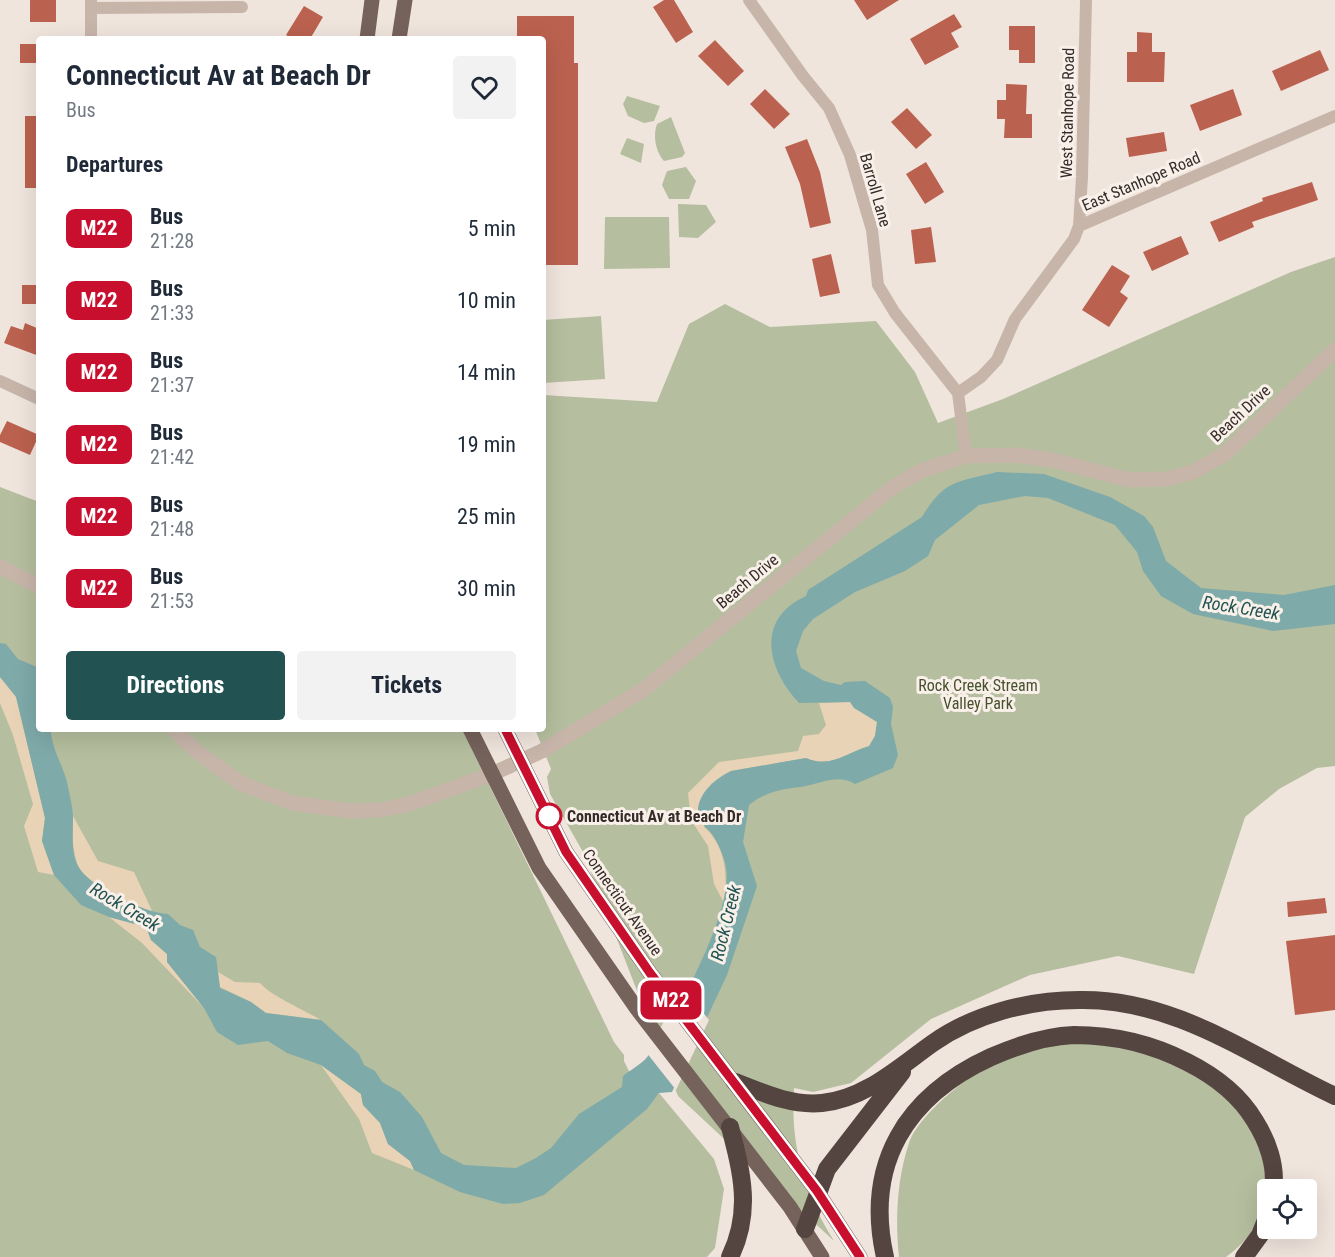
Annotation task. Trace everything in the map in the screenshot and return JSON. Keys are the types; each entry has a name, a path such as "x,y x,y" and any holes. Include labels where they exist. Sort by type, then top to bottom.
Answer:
{"highway":[{"path":"735,1082 777,1098 804,1104 823,1103 859,1093 913,1060 943,1037 999,1011 1079,1000 1122,1003 1162,1011 1201,1027 1335,1096"},
{"path":"885,1257 878,1217 880,1188 901,1129 921,1103 946,1081 1007,1050 1038,1041 1072,1035 1127,1041 1171,1054 1200,1069 1225,1085 1247,1107 1262,1132 1270,1156 1272,1179"},
{"path":"805,1229 817,1191 832,1161 913,1060"},
{"path":"730,1127 742,1172 745,1200 740,1231 730,1257"},
{"path":"1244,1257 1257,1239"}],"main road":[{"path":"367,36 372,0"},
{"path":"399,36 405,0"},
{"path":"471,732 539,868 637,1009 730,1127 805,1229 822,1257"},
{"name":"Connecticut Avenue","path":"506,732 566,852 650,973 817,1191 860,1257"}],"street":[{"name":"Barroll Lane","path":"749,0 829,108 850,155 872,230 878,285 895,313 958,393"},
{"name":"West Stanhope Road","path":"1079,226 1086,0"},
{"path":"91,36 91,4 242,7"},
{"name":"East Stanhope Road","path":"958,393 981,377 997,360 1015,319 1074,239 1079,226 1335,116"},
{"name":"Beach Drive","path":"177,732 196,751 242,784 293,803 350,811 380,810 409,804 492,774 542,751 663,676 783,574 893,487 921,471 966,456 1015,455 1052,460 1130,480 1167,479 1193,472 1225,454 1311,369 1335,350"},
{"path":"0,381 36,398"},
{"path":"958,393 966,456"},
{"path":"0,567 36,585"}],"green space":[{"path":"627,96 660,106 654,121 644,123 628,116 623,104"},
{"path":"671,117 685,153 682,157 664,161 657,148 656,128 657,124"},
{"path":"627,138 644,144 641,163 620,154"},
{"path":"686,167 696,181 689,199 669,199 662,185 667,171"},
{"path":"678,204 706,205 716,222 698,238 679,237"},
{"path":"605,217 669,217 670,268 604,269"},
{"name":"Rock Creek Stream Valley Park","path":"1335,257 1335,766 1317,768 1279,789 1245,817 1194,974 1118,956 1030,975 931,1019 851,1083 813,1092 794,1088 794,1129 801,1168 815,1205 834,1241 678,1096 583,852 550,794 547,777 551,769 536,732 546,732 546,395 657,402 689,324 725,304 770,327 876,321 915,372 938,423 1003,399 1291,272"},
{"path":"601,316 605,379 546,383 546,320"},
{"path":"0,487 36,501 36,732 463,732 614,1042 624,1055 624,1061 647,1108 659,1093 714,1159 724,1189 715,1248 707,1257 0,1257"},
{"path":"1066,1041 1121,1044 1174,1062 1200,1076 1223,1093 1242,1114 1257,1137 1264,1164 1264,1179 1257,1179 1257,1221 1242,1243 1226,1257 899,1257 897,1214 900,1185 905,1157 915,1130 939,1103 971,1077 1003,1057"}],"sand":[{"path":"0,677 16,696 45,818 42,841 54,875 38,872 24,826 33,804 13,735 0,703"},
{"path":"850,702 877,722 875,736 869,747 831,761 823,762 806,758 731,771 704,827 717,843 724,862 726,882 724,903 714,884 708,846 691,820 688,793 719,762 798,751 803,736 819,734 826,725 819,703"},
{"path":"73,816 98,861 134,872 153,913 99,886 81,871 74,852"},
{"path":"109,917 146,927 151,940 167,954 167,962 204,1008 142,943"},
{"path":"218,972 235,982 260,983 280,998 321,1020 266,1013 251,1002 220,987"},
{"path":"321,1065 361,1094 363,1105 380,1123 388,1144 410,1161 414,1170 372,1153 359,1119"}],"water":[{"name":"Rock Creek","path":"997,472 1044,474 1110,497 1144,516 1153,527 1166,561 1201,588 1284,595 1335,585 1335,624 1273,631 1193,614 1161,596 1143,571 1137,552 1115,525 1048,498 1025,496 979,505 935,540 928,556 905,571 855,592 813,619 803,631 796,651 801,668 824,681 841,685 845,682 865,681 890,698 893,707 891,724 898,755 893,768 855,784 835,779 780,790 767,794 749,805 743,842 757,886 727,975 672,1092 659,1093 647,1109 544,1195 520,1203 503,1204 460,1192 414,1170 410,1161 388,1144 380,1123 363,1105 361,1094 321,1065 287,1053 268,1041 238,1045 217,1032 204,1008 167,962 167,954 151,940 146,927 109,917 81,905 54,875 42,841 45,818 16,697 0,677 0,643 6,644 18,659 36,667 36,732 51,732 72,805 74,853 83,873 104,890 145,909 168,914 180,925 193,930 200,947 216,957 220,988 251,1002 266,1013 321,1020 359,1054 364,1065 375,1071 382,1082 400,1092 422,1117 441,1153 464,1165 516,1168 551,1148 579,1114 622,1087 623,1076 648,1056 673,1017 701,962 722,906 726,882 725,863 721,852 714,837 698,815 699,804 704,792 731,771 806,758 823,762 831,761 869,746 875,736 877,722 854,708 850,702 799,703 788,690 779,675 771,645 773,631 779,618 790,606 806,596 808,590 922,517 937,496 961,481"}],"pier":[{"path":"684,988 709,1020 676,1090 646,1052"}],"building":[{"path":"30,0 56,0 56,22 30,22"},
{"path":"664,0 674,0 693,32 676,43 653,7"},
{"path":"854,0 899,0 867,20"},
{"path":"304,6 323,17 312,36 286,35"},
{"path":"954,14 962,27 951,33 959,47 925,65 910,39"},
{"path":"517,16 574,16 574,63 578,63 578,265 546,265 546,36 517,36"},
{"path":"1009,26 1035,26 1035,63 1019,63 1019,50 1009,50"},
{"path":"1137,32 1152,33 1152,52 1165,52 1164,82 1127,82 1127,52 1137,52"},
{"path":"715,40 744,71 728,86 698,56"},
{"path":"20,44 36,44 36,63 20,63"},
{"path":"1320,50 1329,70 1281,91 1272,71"},
{"path":"1006,84 1027,85 1026,114 1032,114 1032,138 1004,138 1005,119 997,119 997,100 1006,100"},
{"path":"765,89 790,114 774,129 750,104"},
{"path":"1233,89 1242,115 1200,131 1190,105"},
{"path":"907,108 932,135 916,149 891,122"},
{"path":"25,116 36,116 36,188 25,188"},
{"path":"1164,132 1167,151 1129,157 1126,138"},
{"path":"807,139 820,172 831,223 810,228 800,184 785,147"},
{"path":"926,162 944,192 925,204 906,174"},
{"path":"1312,182 1318,200 1252,222 1254,227 1219,242 1210,222 1263,201 1262,198"},
{"path":"931,227 936,262 915,264 911,230"},
{"path":"1181,236 1189,254 1152,271 1143,252"},
{"path":"831,254 840,293 820,297 812,259"},
{"path":"1112,265 1130,276 1120,292 1128,298 1109,327 1082,310"},
{"path":"22,285 36,285 36,304 22,304"},
{"path":"25,323 36,328 36,355 4,343 11,326 23,330"},
{"path":"7,421 36,434 36,442 30,455 0,442 0,435"},
{"path":"1325,898 1327,913 1288,917 1287,902"},
{"path":"1335,935 1335,1010 1295,1015 1286,941"}],"bus line":[{"name":"M22","path":"506,732 566,852 650,973 817,1191 860,1257"}],"place":[{"name":"Connecticut Av at Beach Dr","path":"549,816"}]}
